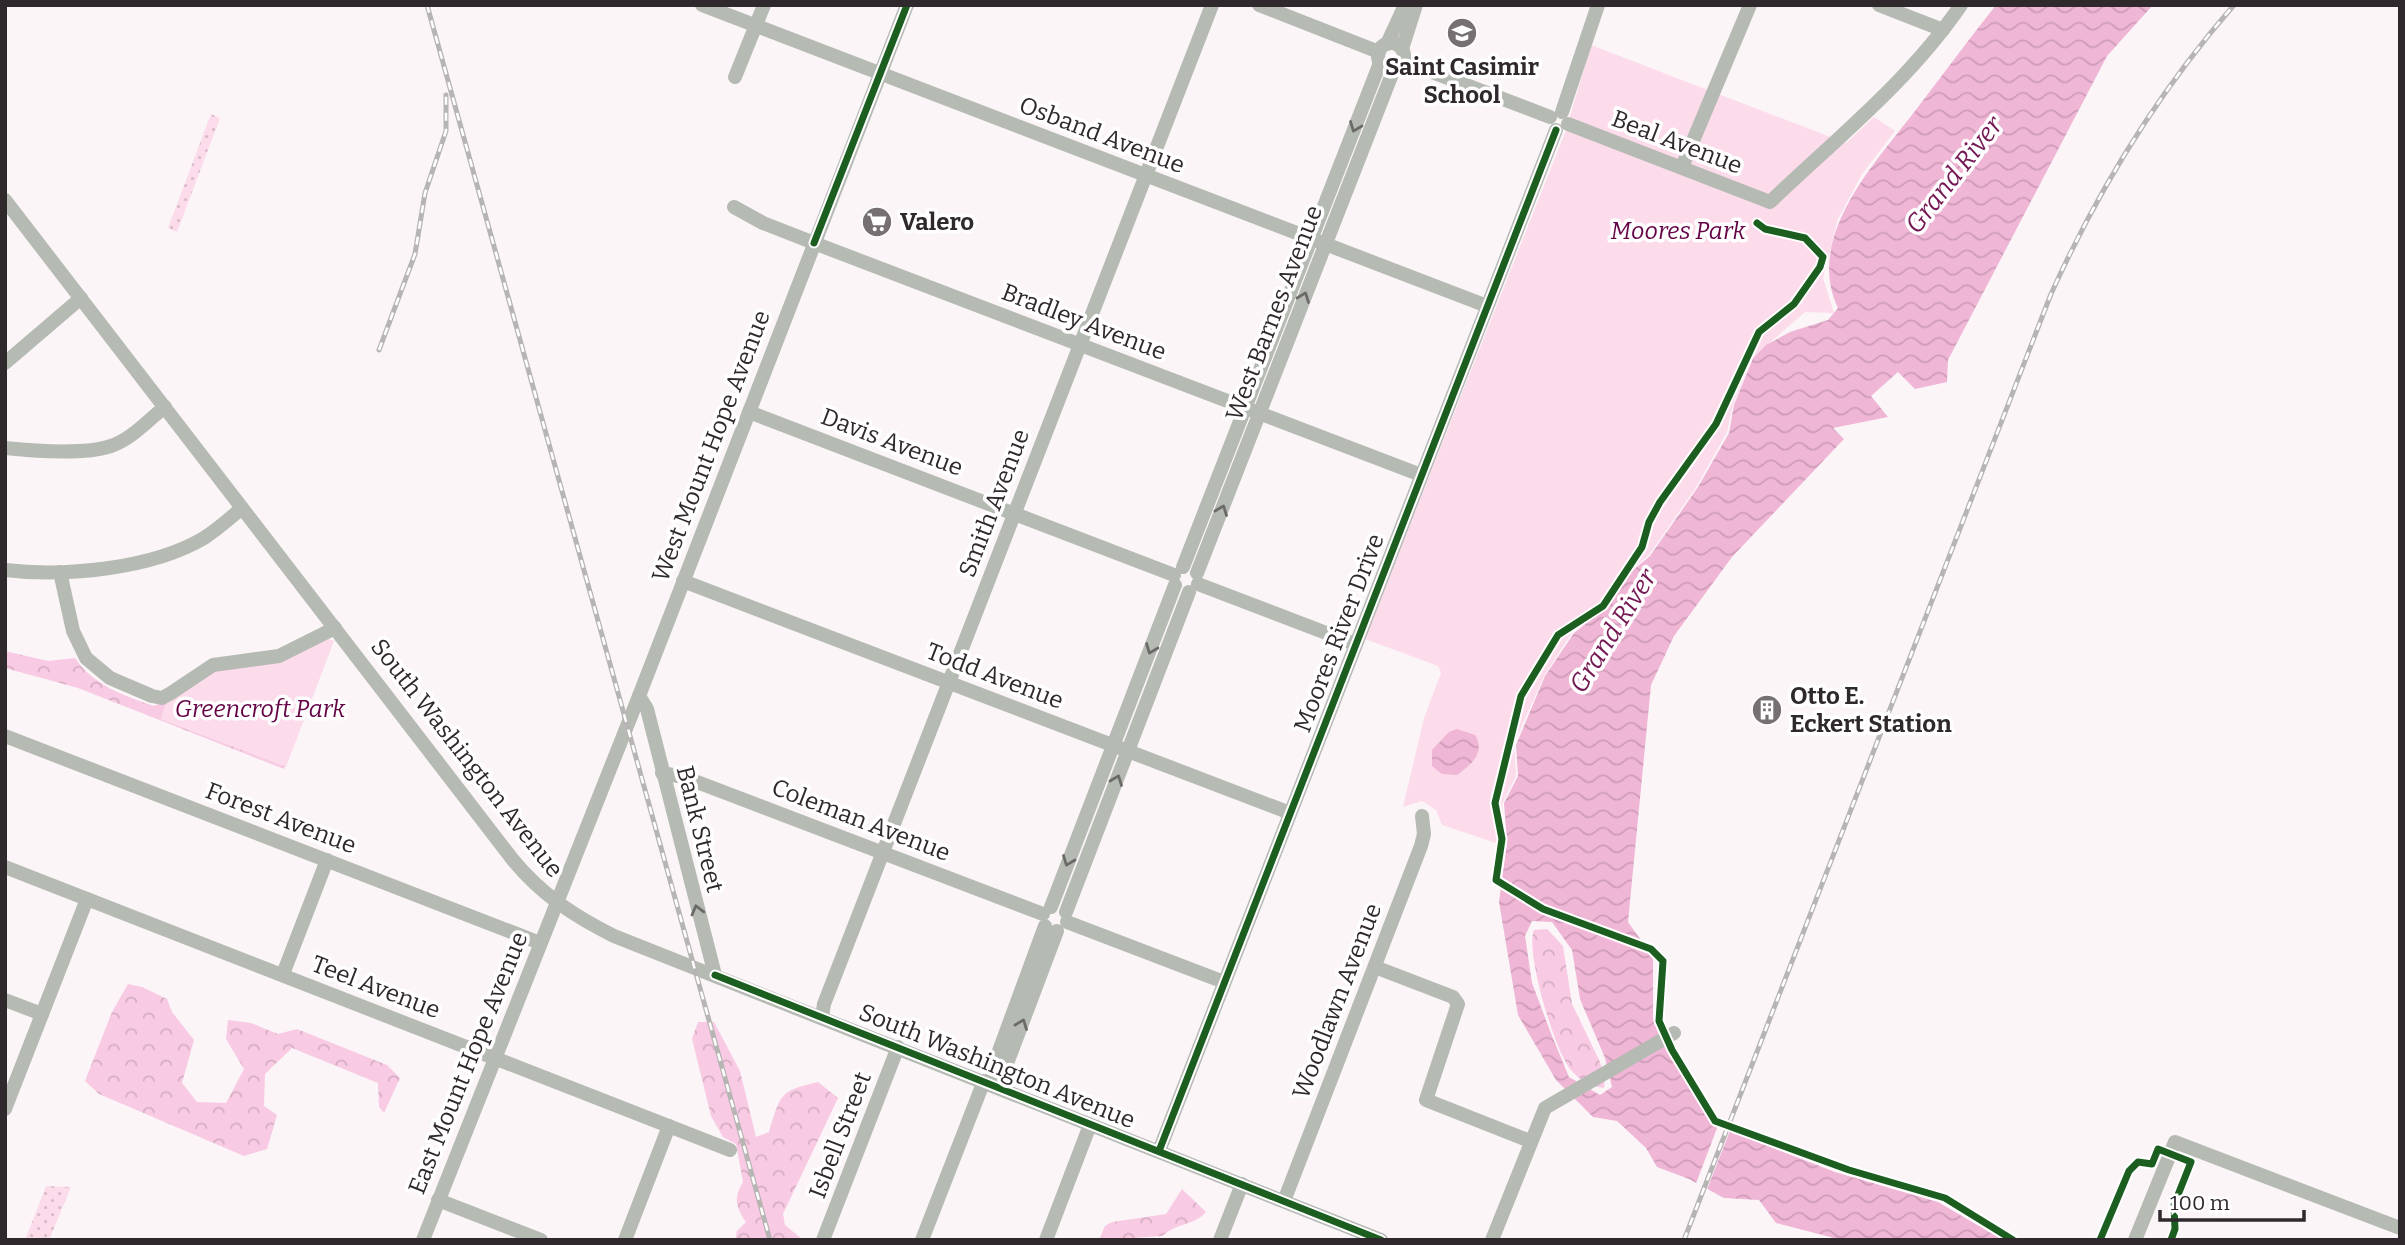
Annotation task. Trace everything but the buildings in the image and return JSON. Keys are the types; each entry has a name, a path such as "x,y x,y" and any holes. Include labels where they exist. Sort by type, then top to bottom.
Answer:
{"street":[{"name":"Osband Avenue","path":"702,5 1487,306"},
{"path":"735,77 764,5"},
{"name":"West Mount Hope Avenue","path":"556,904 907,5"},
{"name":"Smith Avenue","path":"822,1017 824,1004 1212,5"},
{"name":"Beal Avenue","path":"1259,5 1770,202 1876,105 1944,30"},
{"name":"West Barnes Avenue","path":"1391,56 1405,5"},
{"name":"West Barnes Avenue","path":"1055,919 1128,751 1245,408 1318,242 1391,56 1416,5"},
{"name":"Moores River Drive","path":"1159,1151 1559,121 1598,5"},
{"path":"1682,167 1750,5"},
{"path":"1879,5 1944,30 1961,5"},
{"name":"South Washington Avenue","path":"5,200 513,860 536,887 556,904 614,936 1381,1240"},
{"name":"Bradley Avenue","path":"734,208 814,243 1421,475"},
{"name":"West Barnes Avenue","path":"922,1240 988,1083 1003,1074 1113,746 1260,414 1318,242"},
{"path":"5,363 81,298"},
{"path":"5,449 91,449 111,446 128,437 165,407"},
{"name":"Davis Avenue","path":"749,412 1355,644"},
{"path":"5,570 60,572 107,567 179,550 205,537 243,508"},
{"path":"60,572 73,631 86,658 110,678 152,696 162,698 213,665 279,656 335,628"},
{"name":"Todd Avenue","path":"683,581 1290,813"},
{"name":"Bank Street","path":"639,696 647,709 715,975"},
{"name":"Forest Avenue","path":"5,736 540,943"},
{"name":"Coleman Avenue","path":"662,773 684,776 1224,982"},
{"name":"Woodlawn Avenue","path":"1284,1201 1421,846 1424,835 1422,816"},
{"path":"283,974 327,860"},
{"name":"Teel Avenue","path":"5,867 730,1150"},
{"path":"5,1109 87,899"},
{"name":"East Mount Hope Avenue","path":"423,1240 556,904"},
{"path":"1375,967 1453,997 1458,1004 1426,1100 1530,1141"},
{"path":"5,1000 42,1014"},
{"path":"1492,1240 1539,1117 1552,1103 1674,1032"},
{"name":"Isbell Street","path":"823,1240 898,1047"},
{"path":"1046,1240 1090,1125"},
{"path":"625,1240 669,1126"},
{"path":"2135,1240 2175,1142 2400,1228"},
{"path":"1220,1240 1242,1184"},
{"path":"438,1200 541,1240"}],"green space":[{"name":"Moores Park","path":"1591,45 1846,143 1874,117 1895,131 1862,174 1838,219 1823,278 1834,313 1805,312 1752,358 1733,405 1727,432 1697,486 1649,555 1631,570 1608,603 1573,631 1544,676 1514,744 1516,776 1502,804 1505,846 1442,825 1436,810 1422,801 1403,807 1424,718 1441,673 1438,666 1365,639 1566,130"},
{"path":"211,114 220,118 177,232 168,228"},
{"name":"Greencroft Park","path":"329,639 334,641 286,767 160,719 167,701 208,673"},
{"name":"Greencroft Park","path":"5,651 48,661 75,658 100,683 154,706 182,694 327,656 284,769 78,688 5,668"},
{"path":"1547,929 1563,946 1572,1004 1600,1062 1605,1078 1604,1088 1578,1077 1564,1060 1557,1044 1543,1001 1532,942 1534,930"},
{"path":"128,984 142,987 167,999 172,1012 194,1040 182,1083 197,1102 226,1103 244,1069 226,1039 228,1020 251,1023 278,1034 297,1029 387,1065 400,1078 384,1113 379,1107 378,1083 292,1048 265,1074 264,1106 277,1115 267,1149 244,1156 99,1094 85,1081 112,1012"},
{"path":"698,1022 714,1022 740,1071 756,1137 769,1132 779,1102 796,1088 818,1082 838,1098 783,1214 785,1225 803,1240 735,1240 737,1231 746,1222 737,1202 743,1182 736,1144 723,1137 711,1116 692,1039"},
{"path":"46,1186 71,1187 50,1238 53,1240 25,1240"},
{"path":"1182,1189 1206,1212 1201,1217 1163,1236 1099,1240 1105,1226 1112,1222 1166,1214"}],"water":[{"name":"Grand River","path":"1996,5 2153,5 2107,56 1948,360 1947,382 1915,389 1898,372 1871,396 1888,417 1833,428 1844,439 1732,557 1674,636 1651,685 1628,922 1653,957 1653,1018 1659,1034 1714,1125 1835,1172 1938,1202 2003,1240 1842,1240 1776,1223 1759,1200 1724,1198 1689,1179 1657,1167 1646,1148 1617,1121 1593,1117 1556,1080 1518,1015 1499,902 1507,842 1504,803 1518,776 1516,745 1545,676 1574,633 1609,605 1632,571 1650,556 1698,487 1729,433 1734,405 1753,358 1766,345 1790,332 1828,320 1838,308 1830,281 1830,255 1837,228 1849,202 1881,154","holes":["1532,921 1552,922 1572,950 1580,999 1605,1058 1612,1087 1600,1095 1569,1077 1532,983 1525,936"]},
{"path":"1457,729 1475,735 1478,752 1472,762 1457,775 1442,774 1432,766 1432,750 1449,732"}],"pier":[{"path":"1719,1123 1731,1128 1706,1192 1695,1186"}],"railway":[{"path":"427,5 770,1240"},
{"path":"1684,1240 2051,294 2089,217 2132,143 2180,72 2234,5"},
{"path":"379,350 415,254 425,193 446,131 446,95"}],"cycle path":[{"path":"814,243 907,5"},
{"path":"1159,1151 1556,130"},
{"path":"1757,223 1765,229 1805,238 1823,257 1820,267 1794,304 1759,332 1716,424 1660,502 1649,522 1642,547 1603,606 1558,635 1521,696 1495,803 1502,839 1496,880 1543,909 1651,949 1663,961 1659,1021 1672,1050 1715,1121 1849,1170 1945,1198 2013,1240"},
{"path":"715,975 1381,1240"},
{"path":"2100,1240 2129,1171 2138,1162 2152,1164 2158,1149 2191,1162 2174,1205 2175,1229 2171,1240"}],"place":[{"name":"Saint Casimir School","path":"1462,33"},
{"name":"Valero","path":"877,222"},
{"name":"Otto E. Eckert Station","path":"1767,710"}]}
